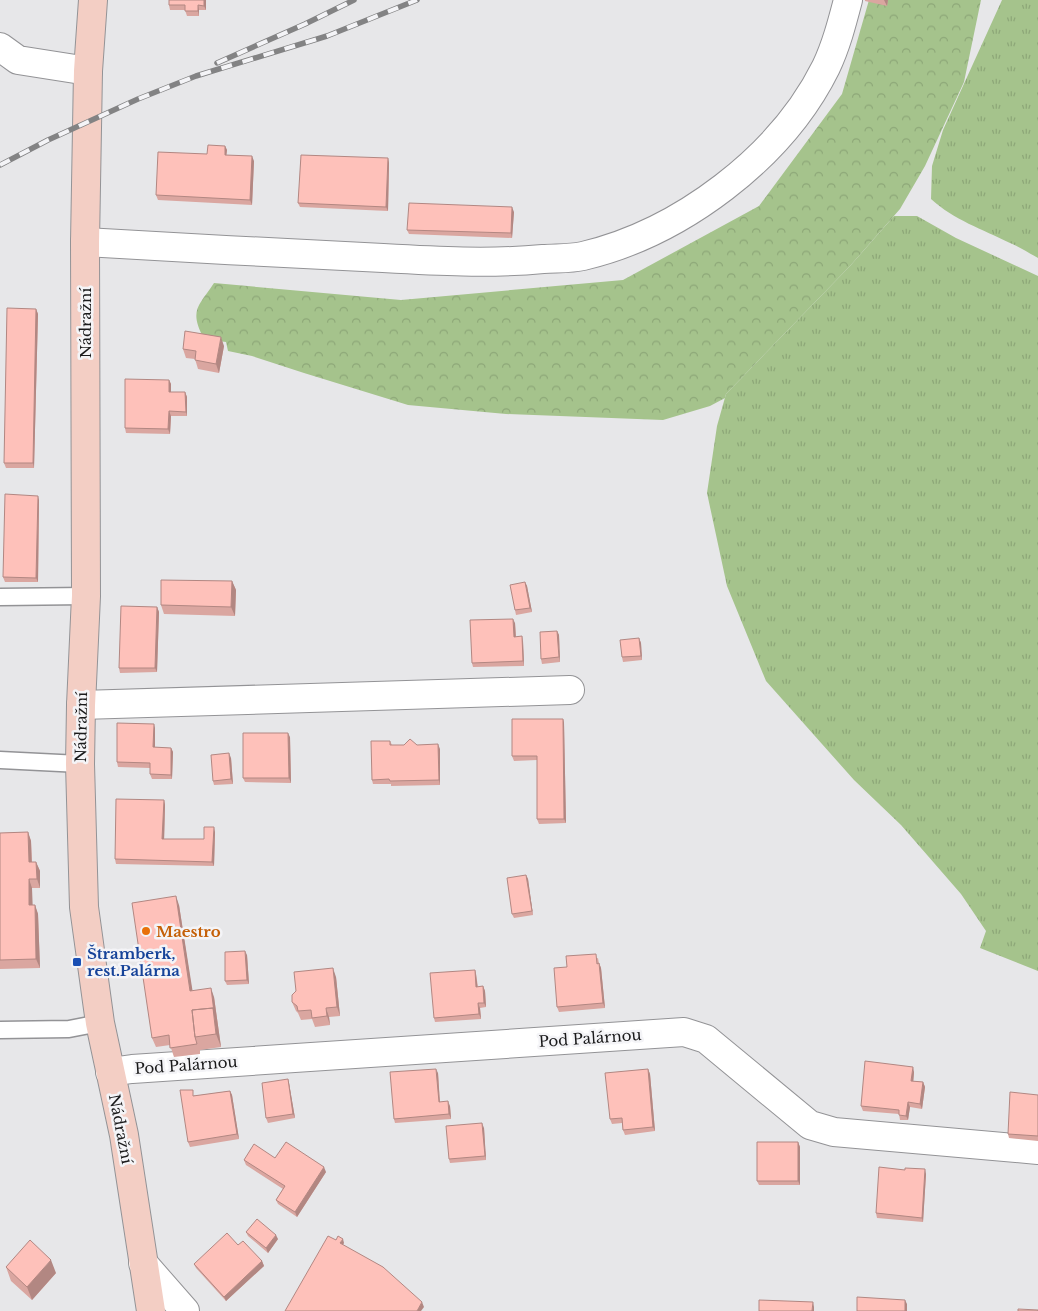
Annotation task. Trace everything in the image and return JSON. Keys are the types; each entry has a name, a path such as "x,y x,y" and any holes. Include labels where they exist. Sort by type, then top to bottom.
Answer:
{"main road":[{"name":"Nádražní","path":"93,0 88,71 85,242 86,596 80,764 84,907 100,1023 124,1135 151,1311"}],"street":[{"path":"85,242 465,262 580,257 618,246 656,231 705,200 754,163 776,140 793,119 826,68 840,32 848,0"},
{"path":"0,47 18,60 88,71"},
{"path":"81,705 570,690"},
{"name":"Pod Palárnou","path":"110,1072 684,1032 706,1039 810,1125 834,1132 1038,1150"},
{"path":"143,1263 185,1311"}],"lane":[{"path":"0,597 86,596"},
{"path":"0,760 80,764"},
{"path":"0,1030 69,1029 100,1023"}],"green space":[{"path":"869,0 981,0 964,82 925,166 900,209 850,266 726,394 725,398 710,406 663,420 506,414 408,405 252,356 228,351 226,342 204,339 197,321 197,309 214,283 401,300 623,280 759,206 842,94"},
{"path":"1002,0 1038,0 1038,258 949,213 931,199 932,166 943,130"},
{"path":"894,216 917,216 956,238 1038,276 1038,971 980,948 986,931 961,894 901,825 854,780 766,681 727,586 707,493 717,426 726,394 850,266"}],"building":[{"path":"169,0 204,0 204,6 198,5 198,11 185,11 185,5 169,5"},
{"path":"208,145 225,146 225,155 252,156 250,200 156,195 158,152 207,154"},
{"path":"301,155 388,158 386,207 298,203"},
{"path":"409,203 512,207 511,233 407,230"},
{"path":"7,308 36,309 33,463 4,463"},
{"path":"185,331 221,337 216,364 195,360 196,351 183,349"},
{"path":"125,379 169,380 169,392 185,392 186,412 169,411 168,429 125,428"},
{"path":"5,494 38,496 36,578 3,577"},
{"path":"161,580 232,581 231,607 161,605"},
{"path":"525,582 530,608 515,610 510,585"},
{"path":"121,606 157,607 155,668 119,668"},
{"path":"513,619 514,637 522,636 523,661 472,663 470,620"},
{"path":"557,631 559,657 541,659 540,632"},
{"path":"639,638 641,656 622,657 620,640"},
{"path":"512,719 563,719 564,819 537,819 537,756 512,756"},
{"path":"117,723 154,724 153,747 171,748 171,775 150,774 150,763 117,762"},
{"path":"243,733 288,733 289,778 243,778"},
{"path":"410,739 417,745 438,744 439,780 372,780 371,741 390,741 390,745 404,745"},
{"path":"229,753 231,779 213,781 211,755"},
{"path":"116,799 164,800 162,839 204,839 204,827 214,827 212,862 115,859"},
{"path":"28,832 29,862 36,862 37,879 29,879 29,905 35,905 36,959 0,960 0,833"},
{"path":"526,875 532,911 512,914 507,878"},
{"path":"176,896 190,991 211,988 214,1012 213,1008 192,1010 197,1044 170,1048 169,1035 152,1038 132,903"},
{"path":"245,951 247,980 225,981 225,952"},
{"path":"596,954 597,964 599,963 603,1003 557,1007 554,968 567,967 566,956"},
{"path":"333,968 337,1007 326,1008 327,1016 312,1018 311,1010 298,1011 297,1006 292,1002 292,995 296,991 294,972"},
{"path":"475,970 476,987 483,986 484,1003 478,1003 479,1014 434,1018 430,973"},
{"path":"213,1008 216,1034 195,1037 192,1010"},
{"path":"865,1061 913,1067 911,1081 923,1082 920,1104 908,1102 906,1116 899,1115 899,1110 861,1106"},
{"path":"436,1069 439,1102 448,1101 449,1114 394,1119 390,1072"},
{"path":"648,1069 653,1127 623,1130 622,1118 610,1119 605,1073"},
{"path":"288,1079 293,1114 266,1118 262,1083"},
{"path":"180,1090 193,1090 193,1096 230,1091 237,1134 188,1142"},
{"path":"1010,1092 1038,1095 1038,1136 1008,1134"},
{"path":"482,1123 485,1156 449,1159 446,1126"},
{"path":"286,1142 324,1167 295,1212 276,1200 285,1186 244,1160 254,1144 275,1158"},
{"path":"757,1142 798,1142 798,1181 757,1181"},
{"path":"879,1167 905,1170 905,1168 925,1169 922,1218 876,1213"},
{"path":"257,1219 276,1235 266,1248 246,1232"},
{"path":"227,1233 238,1245 243,1241 262,1261 224,1297 194,1264"},
{"path":"328,1236 336,1240 338,1236 343,1239 340,1243 383,1267 422,1302 417,1311 285,1311"},
{"path":"30,1240 51,1260 27,1287 6,1267"},
{"path":"857,1297 905,1300 905,1311 857,1311"},
{"path":"759,1300 813,1302 812,1311 759,1311"},
{"path":"1018,1309 1038,1310 1038,1311 1018,1311"}],"railway":[{"path":"217,63 354,0"},
{"path":"0,165 48,140 138,99 196,76 327,36 417,0"}],"place":[{"name":"Maestro","path":"146,931"},
{"name":"Štramberk, rest.Palárna","path":"77,962"}]}
